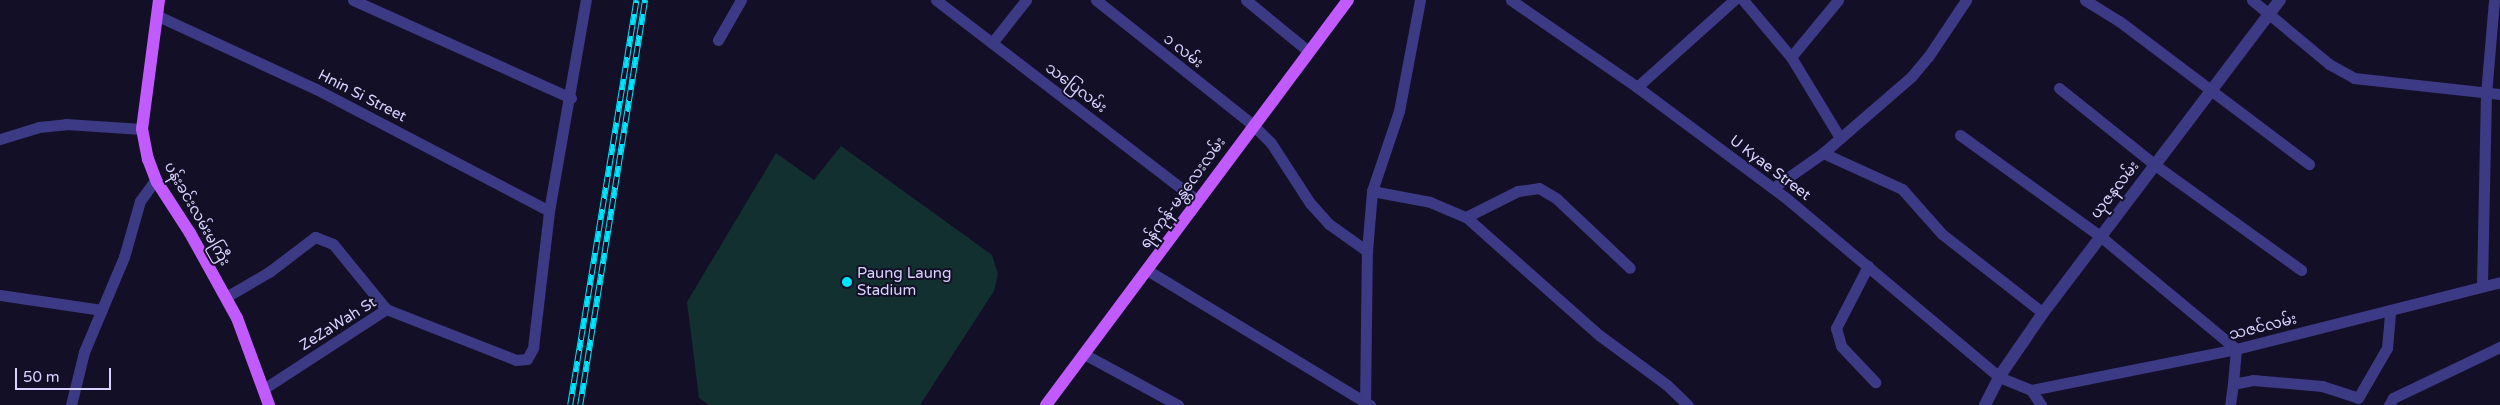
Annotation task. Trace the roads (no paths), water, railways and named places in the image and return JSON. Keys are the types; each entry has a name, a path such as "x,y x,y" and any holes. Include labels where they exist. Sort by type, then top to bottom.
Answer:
{"main road":[{"name":"ပန်းခင်းလမ်းမကြီး","path":"159,0 142,129 156,179 226,296 265,388 269,405"},
{"name":"ရန်ကုန်-မန္တလေးလမ်း","path":"1046,405 1308,51 1348,0"}],"street":[{"path":"353,0 571,98"},
{"path":"549,211 571,98 586,0"},
{"path":"718,40 741,0"},
{"name":"သပြေလမ်း","path":"936,0 1197,200"},
{"path":"992,44 1026,0"},
{"name":"၁ လမ်း","path":"1096,0 1253,125 1271,143 1310,203 1329,224 1367,251"},
{"path":"1246,0 1308,51"},
{"path":"1367,404 1367,251 1372,191 1399,110 1420,0"},
{"name":"U Kyae Street","path":"1511,0 1637,87 1773,188 1999,377 2031,390"},
{"path":"1637,87 1734,0"},
{"path":"1743,0 1791,57 1840,138"},
{"path":"1791,57 1838,0"},
{"path":"1773,188 1823,153 1910,77 1933,50 1966,0"},
{"path":"2085,0 2119,21 2308,164"},
{"path":"2252,0 2329,64 2354,78 2486,94 2500,94"},
{"name":"ယုဇနလမ်း","path":"1985,405 1999,377 2043,313 2280,0"},
{"path":"2482,284 2486,94 2494,0"},
{"name":"Hnin Si Street","path":"158,16 316,89 549,211"},
{"path":"2059,88 2155,165 2301,270"},
{"path":"0,139 40,127 66,124 142,129"},
{"path":"1960,135 2100,236 2236,349 2234,384 2230,405"},
{"path":"1823,153 1902,189 1942,234 2043,313"},
{"path":"71,405 84,352 124,257 140,201 156,179"},
{"path":"1466,217 1518,191 1539,188 1556,199 1630,268"},
{"path":"1372,191 1430,202 1466,217 1599,335 1667,385 1688,405"},
{"name":"ZeZaWah St","path":"265,388 386,309 516,360 527,359 533,348 549,211"},
{"path":"226,296 269,272 314,236 333,244 386,309"},
{"path":"1868,266 1836,328 1841,346 1875,382"},
{"path":"1147,270 1367,404"},
{"name":"သဇင်လမ်း","path":"2031,390 2236,349 2390,310 2482,284 2500,282"},
{"path":"0,295 102,310"},
{"path":"2234,384 2253,380 2303,383 2358,398 2387,348 2390,310"},
{"path":"2394,403 2500,347"},
{"path":"1084,354 1178,405"},
{"path":"2031,390 2041,405"}],"railway":[{"path":"570,405 636,0"},
{"path":"580,405 645,0"}],"place":[{"name":"Paung Laung Stadium","path":"847,282"}]}
